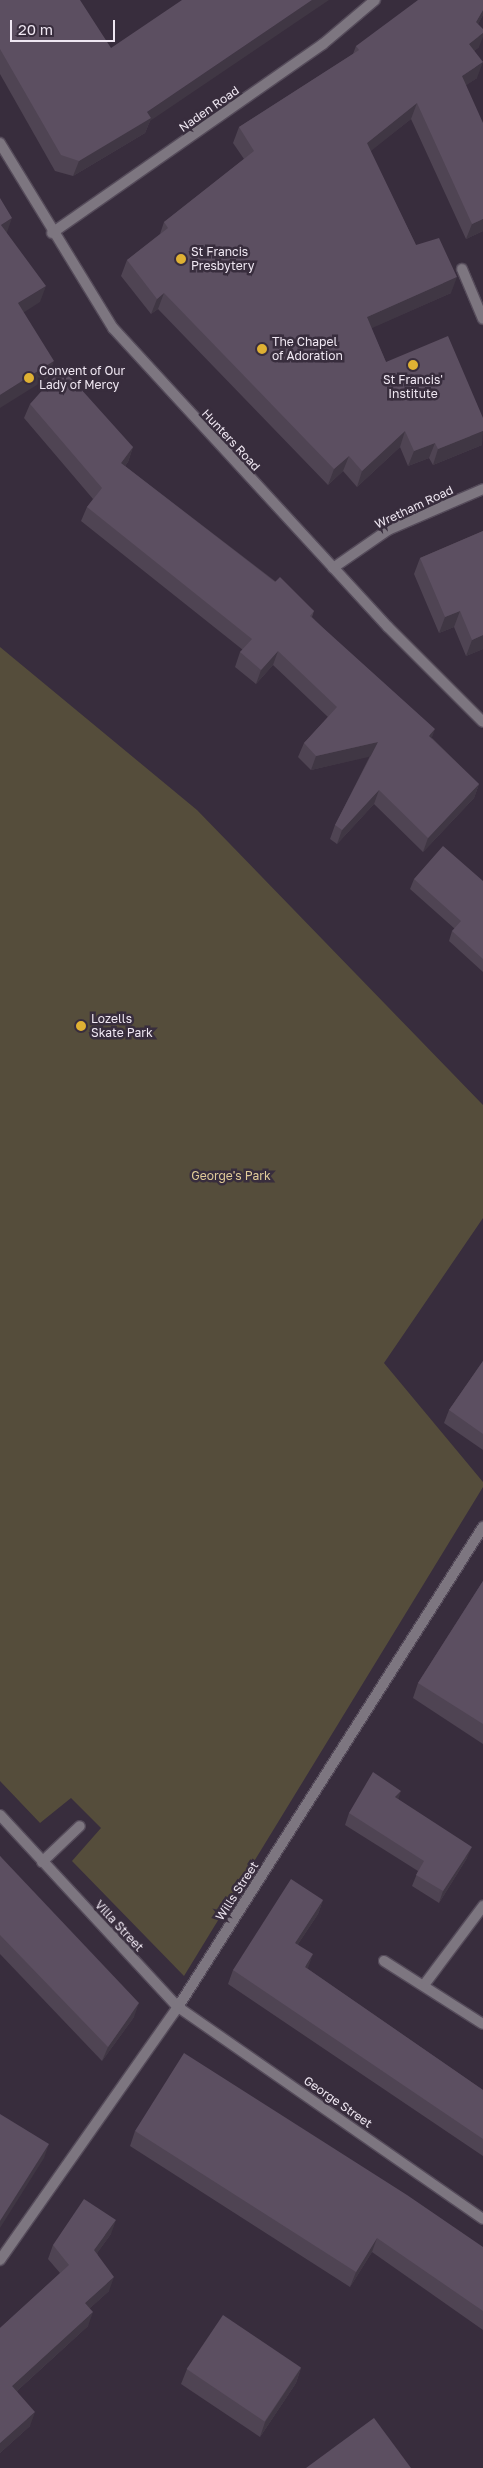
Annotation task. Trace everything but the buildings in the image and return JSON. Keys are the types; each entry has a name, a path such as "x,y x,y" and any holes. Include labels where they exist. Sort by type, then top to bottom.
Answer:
{"street":[{"name":"Naden Road","path":"52,233 323,44 376,0"},
{"name":"Hunters Road","path":"0,144 52,233 113,328 333,568 483,722"},
{"path":"462,269 483,319"},
{"name":"Wretham Road","path":"333,568 388,530 483,489"},
{"name":"Wills Street","path":"0,2260 178,2007 483,1527"},
{"name":"Villa Street","path":"0,1815 178,2007"},
{"path":"42,1862 80,1826"},
{"path":"424,1985 483,1906"},
{"path":"384,1961 483,2024"},
{"name":"George Street","path":"178,2007 483,2219"}],"green space":[{"name":"George's Park","path":"0,647 197,810 483,1105 483,1218 384,1363 483,1482 483,1487 184,1976 72,1861 101,1828 71,1798 40,1823 0,1781"}],"place":[{"name":"St Francis Presbytery","path":"181,259"},
{"name":"The Chapel of Adoration","path":"262,349"},
{"name":"St Francis' Institute","path":"413,365"},
{"name":"Convent of Our Lady of Mercy","path":"29,378"},
{"name":"Lozells Skate Park","path":"81,1026"}]}
